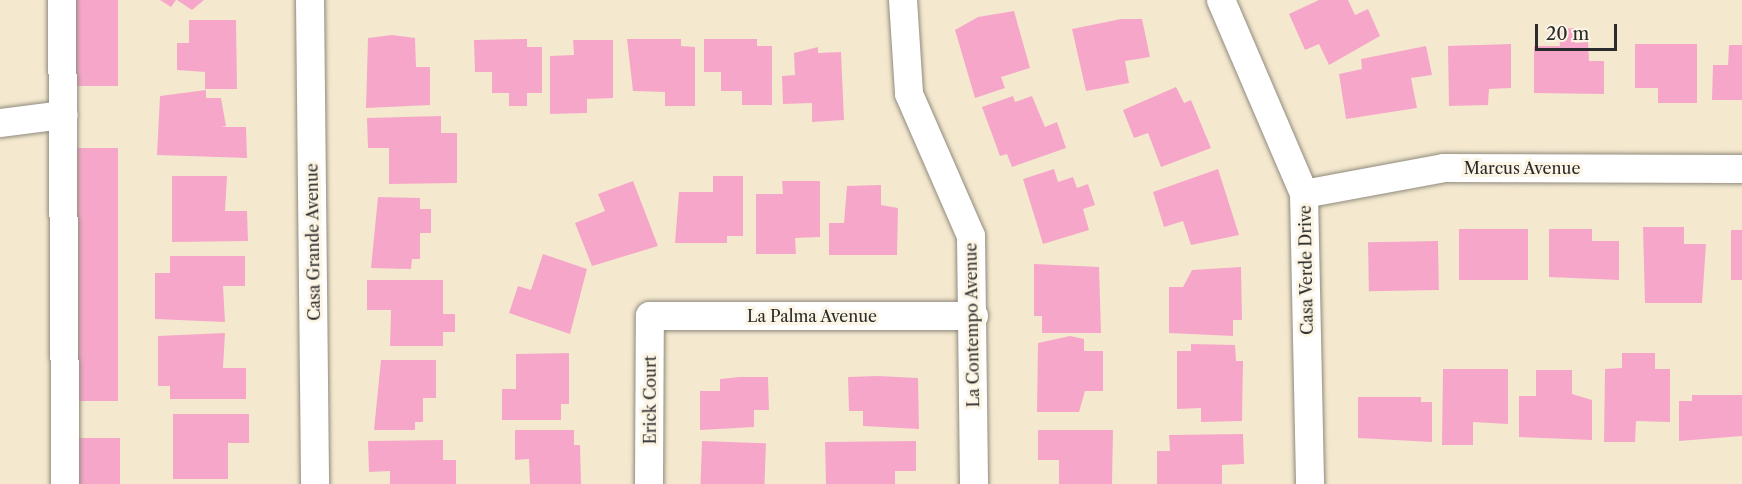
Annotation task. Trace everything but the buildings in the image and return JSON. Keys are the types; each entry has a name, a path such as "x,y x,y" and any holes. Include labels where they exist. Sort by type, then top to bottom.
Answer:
{"street":[{"path":"62,0 64,484"},
{"name":"Casa Grande Avenue","path":"310,0 315,484"},
{"name":"La Contempo Avenue","path":"903,0 909,94 971,236 974,316 974,484"},
{"name":"Casa Verde Drive","path":"1221,0 1304,194 1310,484"},
{"path":"0,123 63,115"},
{"name":"Marcus Avenue","path":"1304,194 1444,168 1742,168"},
{"name":"La Palma Avenue","path":"651,316 974,316"},
{"name":"Erick Court","path":"649,484 651,316"}]}
